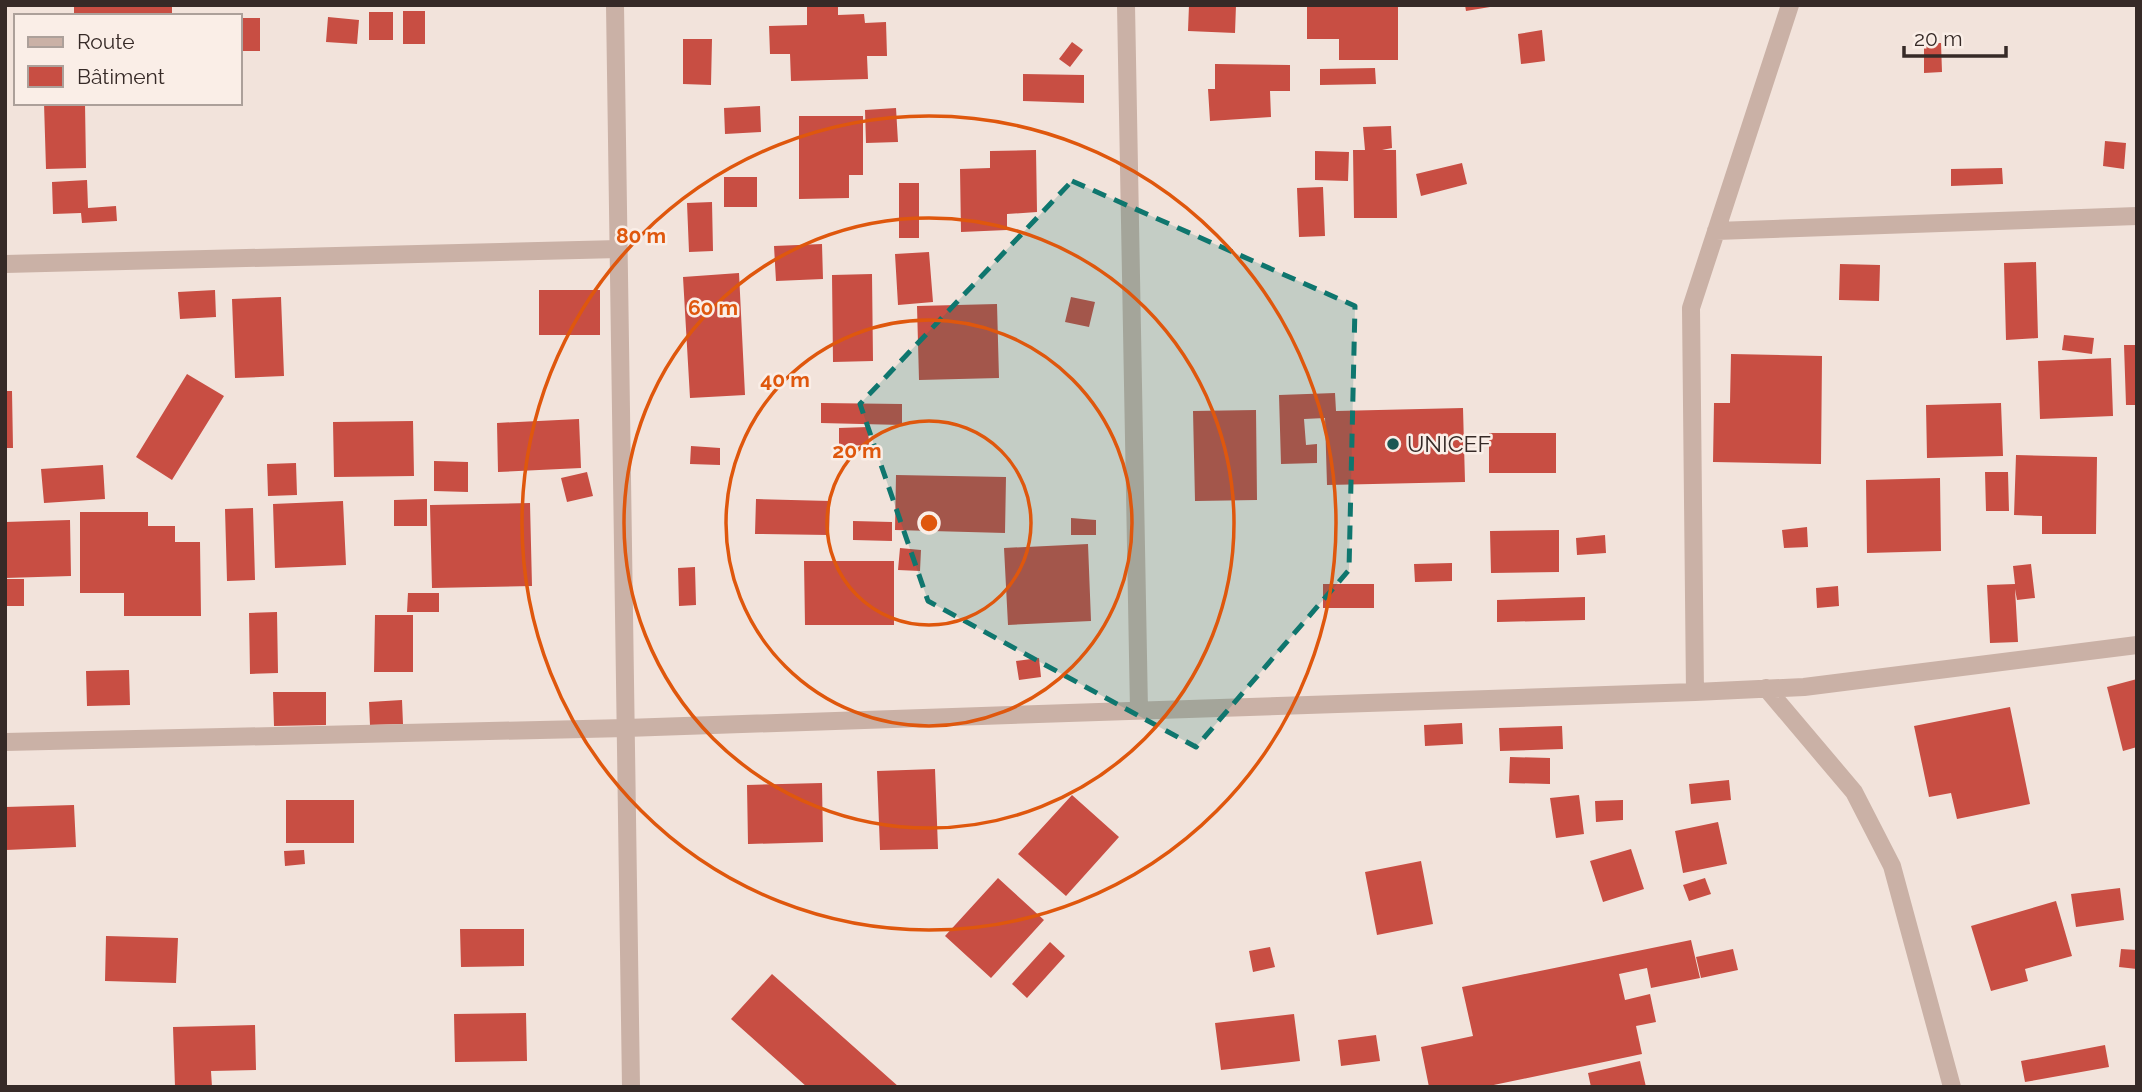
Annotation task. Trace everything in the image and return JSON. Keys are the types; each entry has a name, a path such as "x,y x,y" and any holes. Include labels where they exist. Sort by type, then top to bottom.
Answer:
{"street":[{"path":"615,5 631,1087"},
{"path":"1126,5 1139,710"},
{"path":"1695,692 1691,308 1790,5"},
{"path":"1716,231 2137,216"},
{"path":"5,264 619,249"},
{"path":"5,742 626,728 1695,692 1804,687 2137,645"},
{"path":"1766,688 1854,792 1892,866 1952,1087"}],"highlighted area":[{"path":"1072,181 1355,306 1349,570 1196,747 928,601 860,404"}],"building":[{"path":"74,5 172,5 172,14 74,14"},
{"path":"807,5 838,5 838,15 864,14 865,23 886,22 887,56 867,56 868,79 791,81 790,54 770,54 769,26 807,25"},
{"path":"1189,5 1236,5 1235,33 1188,31"},
{"path":"1398,5 1398,60 1339,60 1339,39 1307,39 1307,7"},
{"path":"1465,5 1490,5 1490,7 1466,11"},
{"path":"403,11 425,11 425,44 403,44"},
{"path":"369,12 393,12 393,40 369,40"},
{"path":"328,17 359,20 357,44 326,42"},
{"path":"242,18 260,18 260,51 242,51"},
{"path":"1542,30 1545,61 1521,64 1518,34"},
{"path":"683,39 712,39 711,85 683,84"},
{"path":"1072,42 1083,50 1070,67 1059,59"},
{"path":"1924,43 1941,43 1942,72 1924,73"},
{"path":"1215,64 1290,65 1290,91 1270,91 1271,117 1210,121 1208,89 1215,89"},
{"path":"1375,68 1376,84 1320,85 1320,69"},
{"path":"1023,74 1084,75 1084,103 1023,101"},
{"path":"44,105 85,105 86,168 46,169"},
{"path":"760,106 761,132 725,134 724,108"},
{"path":"896,108 898,142 866,143 865,110"},
{"path":"799,116 863,116 863,175 849,175 849,198 799,199"},
{"path":"1391,126 1392,148 1382,150 1396,150 1397,218 1354,218 1353,150 1365,150 1363,127"},
{"path":"2105,141 2126,143 2124,169 2103,166"},
{"path":"1036,150 1037,212 1007,214 1007,230 961,232 960,169 990,168 990,151"},
{"path":"1315,151 1349,152 1348,181 1315,180"},
{"path":"1462,163 1467,184 1421,196 1416,174"},
{"path":"2002,168 2003,184 1951,186 1951,169"},
{"path":"724,177 757,177 757,207 724,207"},
{"path":"87,180 88,208 116,206 117,221 82,223 81,213 53,214 52,182"},
{"path":"899,183 919,183 919,238 899,238"},
{"path":"1323,187 1325,236 1299,237 1297,188"},
{"path":"712,202 713,251 689,252 687,203"},
{"path":"822,244 823,279 776,281 774,246"},
{"path":"929,252 933,302 898,305 895,254"},
{"path":"2036,262 2038,338 2006,340 2004,263"},
{"path":"1840,264 1880,265 1879,301 1839,300"},
{"path":"739,273 745,395 690,398 683,277"},
{"path":"872,274 873,361 833,362 832,275"},
{"path":"215,290 216,317 180,319 178,292"},
{"path":"539,290 600,290 600,335 539,335"},
{"path":"281,297 284,376 235,378 232,299"},
{"path":"1071,297 1095,302 1089,327 1065,322"},
{"path":"997,304 999,378 919,380 917,306"},
{"path":"2064,335 2094,338 2092,354 2062,350"},
{"path":"2124,345 2137,345 2137,405 2126,405"},
{"path":"1731,354 1822,356 1821,464 1713,462 1714,403 1730,403"},
{"path":"2111,358 2113,416 2040,419 2038,361"},
{"path":"187,374 224,396 172,480 136,457"},
{"path":"5,391 12,391 13,448 5,448"},
{"path":"1335,393 1336,411 1463,408 1465,482 1327,485 1325,418 1304,419 1306,445 1317,444 1317,463 1281,464 1279,395"},
{"path":"821,403 902,404 902,425 821,423"},
{"path":"2001,403 2003,456 1927,458 1926,405"},
{"path":"1256,410 1257,500 1195,501 1193,411"},
{"path":"579,419 581,468 498,472 497,423"},
{"path":"413,421 414,476 334,477 333,422"},
{"path":"868,427 869,445 839,446 839,428"},
{"path":"1489,433 1556,433 1556,473 1489,473"},
{"path":"691,446 720,448 720,465 690,464"},
{"path":"2016,455 2097,457 2096,534 2042,534 2042,516 2014,515"},
{"path":"434,461 468,462 468,492 434,491"},
{"path":"296,463 297,495 268,496 267,464"},
{"path":"103,465 105,499 44,503 41,469"},
{"path":"587,472 593,496 567,502 561,478"},
{"path":"1985,472 2008,472 2009,511 1986,511"},
{"path":"896,475 1006,477 1005,533 895,530"},
{"path":"1940,478 1941,551 1867,553 1866,480"},
{"path":"427,499 427,526 394,526 394,500"},
{"path":"756,499 830,501 829,535 755,534"},
{"path":"343,501 346,565 275,568 273,504"},
{"path":"530,503 532,586 432,588 430,505"},
{"path":"253,508 255,580 227,581 225,509"},
{"path":"80,512 148,512 148,526 175,526 175,542 200,542 201,616 124,616 124,593 80,593"},
{"path":"1071,518 1096,520 1096,535 1071,535"},
{"path":"70,520 71,576 5,578 5,522"},
{"path":"853,521 892,522 892,541 853,540"},
{"path":"1807,527 1808,547 1784,548 1782,530"},
{"path":"1559,530 1559,572 1491,573 1490,531"},
{"path":"1605,535 1606,553 1577,555 1576,538"},
{"path":"1088,544 1091,621 1008,625 1004,548"},
{"path":"900,548 921,550 920,571 898,570"},
{"path":"804,561 894,561 894,625 805,625"},
{"path":"1452,563 1452,581 1415,582 1414,564"},
{"path":"2031,564 2035,598 2017,600 2015,589 2018,642 1990,643 1987,585 2015,584 2013,566"},
{"path":"695,567 696,605 679,606 678,568"},
{"path":"5,579 24,579 24,606 5,606"},
{"path":"1323,584 1374,584 1374,608 1323,608"},
{"path":"1838,586 1839,606 1817,608 1816,588"},
{"path":"408,593 439,593 439,612 407,612"},
{"path":"1585,597 1585,620 1497,622 1497,600"},
{"path":"277,612 278,673 250,674 249,613"},
{"path":"375,615 413,615 413,672 374,672"},
{"path":"1039,658 1041,677 1019,680 1016,661"},
{"path":"129,670 130,705 87,706 86,671"},
{"path":"2137,679 2137,747 2123,751 2107,687"},
{"path":"273,692 326,692 326,725 274,726"},
{"path":"402,700 403,724 370,725 369,702"},
{"path":"2010,707 2030,804 1957,819 1951,793 1929,797 1914,726"},
{"path":"1462,723 1463,744 1425,746 1424,725"},
{"path":"1562,726 1563,749 1500,751 1499,728"},
{"path":"1510,757 1550,758 1550,784 1509,783"},
{"path":"935,769 938,849 880,850 877,771"},
{"path":"1729,780 1731,800 1691,804 1689,784"},
{"path":"822,783 823,842 748,844 747,785"},
{"path":"1072,795 1119,837 1066,896 1018,854"},
{"path":"1579,795 1584,834 1556,838 1550,798"},
{"path":"286,800 354,800 354,843 286,843"},
{"path":"1623,800 1623,820 1596,822 1595,801"},
{"path":"74,805 76,847 6,850 5,807"},
{"path":"1718,822 1727,864 1683,873 1675,831"},
{"path":"1631,849 1644,889 1603,902 1590,861"},
{"path":"304,850 305,864 285,866 284,851"},
{"path":"1421,861 1433,924 1377,935 1365,872"},
{"path":"998,878 1044,920 991,978 945,936"},
{"path":"1705,878 1711,894 1689,901 1683,885"},
{"path":"2120,888 2124,920 2076,927 2071,894"},
{"path":"2056,901 2072,956 2025,969 2028,981 1991,991 1971,926"},
{"path":"460,929 524,929 524,966 461,967"},
{"path":"106,936 178,938 176,983 105,981"},
{"path":"1691,940 1700,978 1651,988 1647,968 1619,974 1625,1000 1650,994 1656,1022 1636,1026 1642,1054 1484,1087 1429,1087 1421,1047 1473,1036 1462,987"},
{"path":"1050,942 1065,956 1027,998 1012,984"},
{"path":"1270,947 1275,967 1253,972 1249,951"},
{"path":"1733,949 1738,970 1701,978 1696,957"},
{"path":"2121,949 2137,950 2137,969 2119,967"},
{"path":"772,974 899,1087 807,1087 731,1019"},
{"path":"526,1013 527,1061 455,1062 454,1014"},
{"path":"1294,1014 1300,1061 1221,1070 1215,1023"},
{"path":"255,1025 256,1070 211,1071 212,1087 175,1087 173,1027"},
{"path":"1376,1035 1380,1061 1341,1066 1338,1040"},
{"path":"2105,1045 2109,1067 2025,1082 2021,1061"},
{"path":"1640,1061 1646,1087 1591,1087 1588,1073"}],"place":[{"name":"UNICEF","path":"1393,444"}]}
